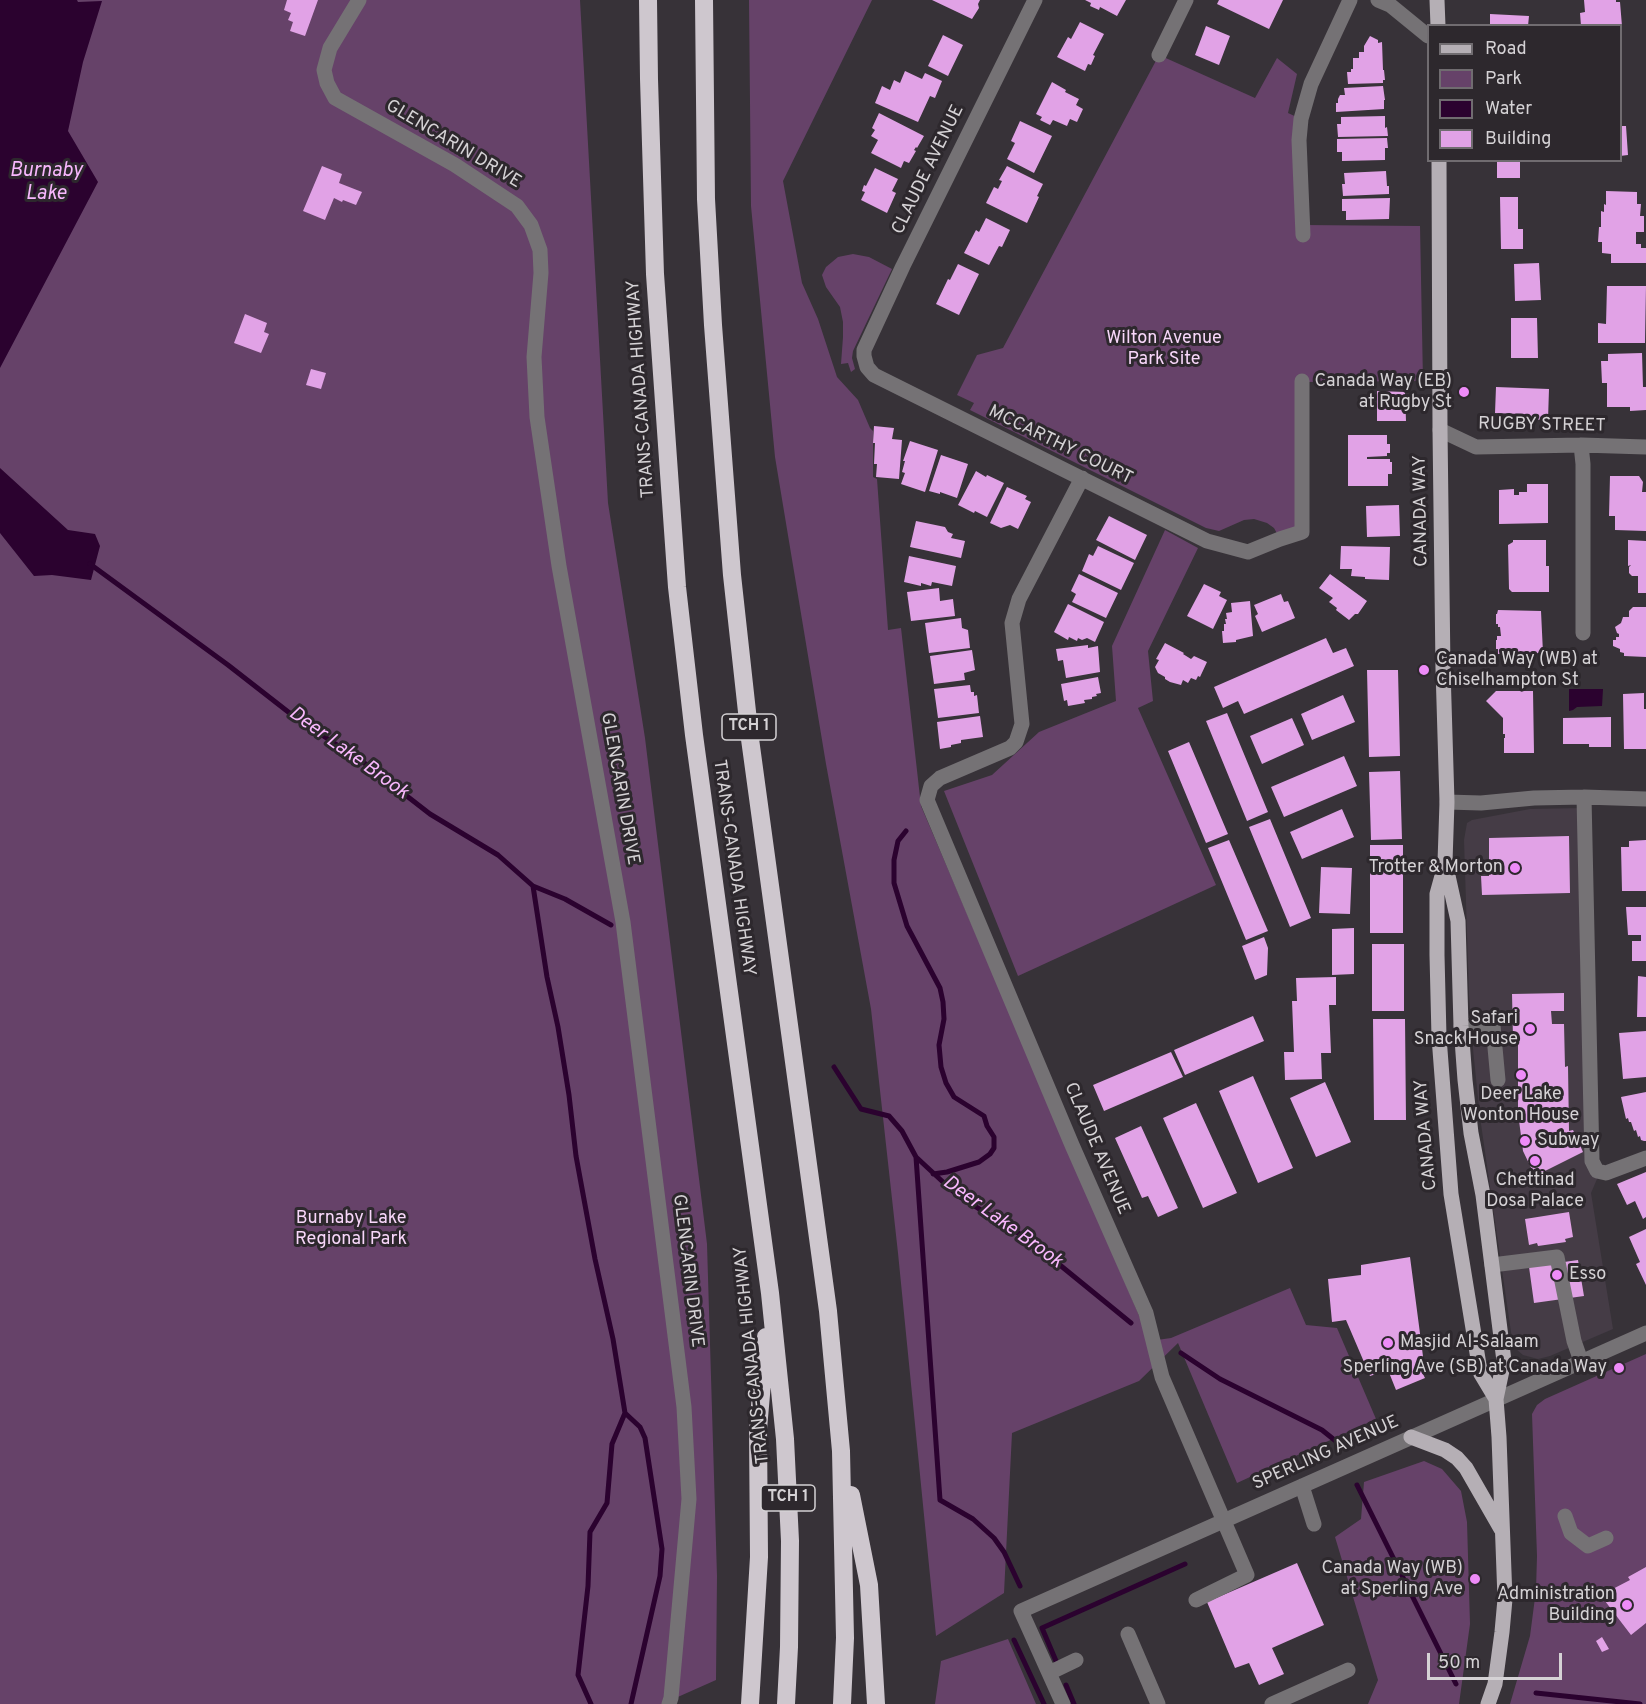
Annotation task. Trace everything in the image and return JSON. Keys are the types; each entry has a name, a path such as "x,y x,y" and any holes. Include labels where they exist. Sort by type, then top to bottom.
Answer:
{"highway":[{"name":"TRANS-CANADA HIGHWAY","path":"648,0 655,274 677,586 700,781 770,1293 785,1439 789,1530 789,1647 786,1704"},
{"name":"TRANS-CANADA HIGHWAY","path":"704,0 706,199 732,575 750,739 828,1311 841,1451 845,1638 842,1704"},
{"path":"750,1704 759,1557 758,1430 770,1293"},
{"path":"841,1451 869,1585 876,1704"}],"main road":[{"path":"1437,0 1438,24"},
{"name":"CANADA WAY","path":"1439,162 1440,430 1447,802 1445,862 1437,894 1439,1037 1451,1194 1479,1365 1481,1374 1496,1399"},
{"name":"CANADA WAY","path":"1445,862 1458,921 1461,1026 1471,1133 1483,1195 1504,1360 1496,1399 1505,1599 1495,1684 1488,1704"},
{"path":"1411,1437 1445,1450 1457,1458 1466,1468 1503,1532"}],"street":[{"name":"GLENCARIN DRIVE","path":"359,0 330,48 324,70 327,83 335,98 455,165 516,207 531,225 540,250 541,273 534,357 537,417 559,566 623,922 684,1407 689,1499 669,1704"},
{"name":"CLAUDE AVENUE","path":"864,360 864,350 903,266 1035,0"},
{"path":"1159,55 1186,0"},
{"path":"1303,235 1300,118 1311,84 1350,0"},
{"path":"1391,2 1427,35"},
{"name":"MCCARTHY COURT","path":"864,360 874,375 1207,541 1248,552 1302,532 1302,381"},
{"name":"RUGBY STREET","path":"1440,430 1476,447 1581,445 1646,447"},
{"path":"1581,445 1583,633"},
{"name":"CLAUDE AVENUE","path":"1082,478 1019,599 1012,623 1022,724 1016,742 1010,748 940,778 931,786 927,800 1146,1313 1162,1377 1247,1575 1196,1600"},
{"path":"1584,797 1592,1161 1597,1171 1606,1173 1646,1158"},
{"path":"1447,802 1481,803 1534,798 1584,797 1646,799"},
{"path":"1461,1026 1493,1026 1498,1080"},
{"path":"1492,1265 1557,1257 1574,1341 1581,1361"},
{"name":"SPERLING AVENUE","path":"1049,1673 1022,1611 1646,1333"},
{"path":"1302,1486 1314,1524"},
{"path":"1565,1516 1571,1533 1588,1546 1606,1538"},
{"path":"1128,1634 1158,1704"},
{"path":"1063,1704 1049,1673 1076,1660"},
{"path":"1272,1704 1348,1670"}],"shaded area":[{"path":"1584,808 1592,1161 1600,1172 1591,1193 1613,1329 1538,1359 1523,1355 1516,1349 1512,1339 1480,1117 1469,995 1464,840 1467,823 1472,820 1530,809"}],"green space":[{"name":"Burnaby Lake Regional Park","path":"0,0 580,0 608,503 645,738 707,1244 717,1576 716,1680 662,1704 0,1704"},
{"path":"749,0 872,0 783,181 802,283 818,319 837,377 858,400 873,431 873,477 877,479 888,630 901,628 921,806 1150,1341 1171,1338 1290,1288 1306,1325 1337,1328 1376,1419 1237,1483 1178,1343 1139,1381 1012,1433 1004,1593 936,1636 871,1009 826,764 775,457 751,206"},
{"name":"Wilton Avenue Park Site","path":"1159,55 1255,98 1277,58 1297,74 1288,113 1301,119 1303,225 1420,226 1423,381 1302,382 1302,532 1280,539 1274,528 1254,519 1244,520 1219,531 1206,528 970,410 974,403 957,395 977,355 1003,348"},
{"path":"853,254 869,257 892,269 853,351 855,369 851,372 848,363 841,364 843,322 840,307 826,287 822,275 826,267 838,257"},
{"path":"1165,530 1198,548 1148,651 1153,701 1138,708 1216,885 1018,976 944,791 992,775 1039,732 1116,701 1112,646"},
{"path":"1646,1354 1646,1704 1510,1704 1530,1636 1536,1590 1532,1414 1537,1405 1545,1399"},
{"path":"1424,1461 1442,1469 1461,1491 1467,1522 1470,1624 1459,1704 1368,1704 1378,1680 1335,1537 1361,1519 1364,1482"},
{"path":"1008,1639 1036,1704 935,1704 941,1661"}],"water":[{"name":"Burnaby Lake","path":"0,0 102,1 83,62 68,131 98,182 0,368"},
{"path":"0,468 68,530 95,534 100,546 91,580 52,575 34,576 0,533"},
{"path":"1569,689 1603,689 1602,706 1577,707 1569,711"}],"building":[{"path":"287,0 318,0 305,36 290,31 293,22 288,20 291,13 284,10"},
{"path":"932,0 980,0 979,8 972,19"},
{"path":"1085,0 1126,0 1117,16 1100,7 1099,10 1090,6 1091,3"},
{"path":"1219,0 1283,0 1269,29 1217,4"},
{"path":"1584,0 1616,0 1620,2 1622,24 1581,24 1580,13 1585,12"},
{"path":"1490,14 1529,16 1528,24 1490,24"},
{"path":"1080,22 1104,34 1093,55 1095,56 1091,65 1088,64 1085,71 1057,57 1068,37 1071,39"},
{"path":"1206,26 1230,36 1219,65 1195,55"},
{"path":"943,35 963,45 948,76 928,66"},
{"path":"1370,36 1378,40 1378,43 1382,42 1385,80 1383,83 1348,84 1347,72 1353,69 1353,58 1359,58 1359,52 1364,52 1364,46"},
{"path":"905,71 922,79 925,73 942,81 935,98 930,96 918,122 875,103 882,86 890,90 894,80 900,83"},
{"path":"1052,82 1079,99 1076,105 1083,109 1077,122 1070,119 1067,126 1053,120 1050,125 1040,120 1042,117 1036,114"},
{"path":"1383,86 1384,109 1336,112 1336,103 1340,95 1345,95 1344,88"},
{"path":"879,113 924,136 914,150 916,151 909,163 904,161 901,168 871,153 878,140 871,136 875,130 872,128"},
{"path":"1385,116 1388,136 1338,137 1337,124 1341,124 1341,117"},
{"path":"1020,121 1052,136 1034,173 1007,159 1015,143 1011,141"},
{"path":"1622,126 1626,126 1628,155 1622,156"},
{"path":"1387,138 1388,148 1385,148 1385,160 1342,161 1342,152 1337,152 1337,139"},
{"path":"1497,162 1520,162 1520,178 1497,178"},
{"path":"322,166 342,174 339,183 362,192 356,205 334,198 325,220 303,211"},
{"path":"1007,166 1043,184 1027,223 986,203 994,187 998,189 1002,181 999,180"},
{"path":"875,168 898,179 892,191 896,193 887,213 861,200 865,192 862,191 864,185 866,186"},
{"path":"1386,171 1389,194 1343,196 1344,173"},
{"path":"1606,191 1637,192 1637,204 1641,204 1640,216 1644,216 1644,232 1636,232 1636,244 1641,244 1641,248 1646,248 1646,263 1611,263 1611,254 1602,253 1602,242 1598,242 1601,211 1604,212 1604,204 1606,205"},
{"path":"1500,197 1518,197 1518,229 1523,229 1523,249 1501,249"},
{"path":"1390,198 1389,219 1346,220 1346,211 1342,211 1342,199"},
{"path":"986,218 1010,230 1002,247 999,246 989,265 964,253 976,230 979,232"},
{"path":"1539,263 1541,300 1515,301 1514,264"},
{"path":"958,264 979,274 959,315 936,304"},
{"path":"1607,286 1646,286 1645,343 1598,343 1598,323 1606,324"},
{"path":"245,314 267,323 264,332 269,334 261,353 234,343"},
{"path":"1511,318 1537,318 1538,358 1511,358"},
{"path":"1642,353 1646,410 1630,411 1630,407 1607,407 1607,383 1602,383 1601,361 1608,361 1608,354"},
{"path":"311,369 326,373 321,389 306,385"},
{"path":"1496,387 1549,389 1548,420 1523,419 1520,414 1495,413"},
{"path":"1377,391 1405,392 1406,421 1377,421"},
{"path":"874,426 894,428 892,439 902,440 899,479 876,477"},
{"path":"1348,435 1387,435 1390,453 1387,453 1387,456 1367,457 1367,459 1390,459 1392,474 1388,474 1388,486 1348,486"},
{"path":"910,441 938,450 925,492 901,484 905,473 902,472 905,461 903,461"},
{"path":"941,455 968,464 957,498 929,491"},
{"path":"976,471 1004,483 987,517 958,505"},
{"path":"1610,476 1639,476 1643,482 1642,492 1646,492 1646,531 1615,530 1615,516 1609,516"},
{"path":"1527,484 1548,484 1548,523 1499,524 1499,490 1514,489 1514,495 1519,495 1519,492 1527,492"},
{"path":"1007,487 1027,496 1025,499 1031,502 1018,529 1010,525 1001,528 990,523"},
{"path":"1399,505 1400,536 1367,537 1366,506"},
{"path":"1109,516 1147,535 1135,560 1096,540"},
{"path":"916,521 945,527 953,534 951,538 965,541 961,558 910,547"},
{"path":"1513,540 1546,540 1549,592 1512,592 1509,589 1508,545"},
{"path":"1628,540 1646,541 1646,593 1638,593 1638,576 1632,576 1629,573 1631,565 1628,566"},
{"path":"1098,546 1134,563 1121,590 1082,571 1089,554 1093,556"},
{"path":"1341,546 1390,547 1389,580 1351,576 1352,569 1340,569"},
{"path":"909,556 956,566 952,586 932,582 931,586 921,583 921,586 904,582"},
{"path":"1079,574 1118,593 1106,618 1072,602 1076,594 1071,591"},
{"path":"1330,574 1367,601 1358,614 1349,620 1329,602 1333,598 1319,588"},
{"path":"1204,584 1221,592 1219,596 1227,600 1213,629 1187,616"},
{"path":"939,588 940,601 953,599 955,616 911,621 907,592"},
{"path":"1281,594 1284,602 1288,601 1295,618 1262,632 1255,616 1258,614 1254,605"},
{"path":"1250,601 1253,636 1236,640 1236,642 1223,643 1222,631 1226,624 1226,613 1232,612 1231,603"},
{"path":"1068,604 1104,622 1095,642 1087,638 1082,640 1078,638 1077,641 1069,637 1068,640 1054,632"},
{"path":"1633,607 1646,607 1646,657 1624,656 1620,649 1613,646 1613,640 1619,637 1615,627 1621,623 1623,617 1629,617 1629,611"},
{"path":"1498,610 1541,611 1543,653 1498,654 1496,640 1497,636 1501,636 1500,627 1496,624"},
{"path":"961,618 962,628 968,630 970,648 929,653 925,623"},
{"path":"1326,638 1333,653 1346,648 1354,666 1244,714 1238,701 1223,708 1214,687"},
{"path":"1165,643 1191,659 1194,656 1207,662 1200,677 1198,676 1196,680 1191,678 1188,683 1183,680 1181,685 1170,682 1158,673 1155,667 1159,660 1156,659"},
{"path":"1088,645 1088,648 1098,646 1100,672 1066,678 1063,660 1058,661 1056,649"},
{"path":"972,650 975,670 964,673 965,680 934,684 930,656"},
{"path":"1367,670 1398,670 1400,756 1369,757"},
{"path":"1098,677 1101,693 1096,694 1097,696 1092,699 1084,700 1085,703 1068,706 1067,700 1064,701 1061,684"},
{"path":"970,685 971,692 974,692 974,696 977,695 979,713 938,718 934,689"},
{"path":"1496,691 1533,691 1534,753 1504,753 1503,718 1486,701"},
{"path":"1644,693 1646,749 1624,749 1623,694"},
{"path":"1343,695 1355,722 1312,740 1301,714"},
{"path":"1227,713 1268,812 1247,821 1206,721"},
{"path":"980,716 983,737 961,740 961,743 940,749 937,722"},
{"path":"1611,717 1611,747 1563,744 1563,718"},
{"path":"1292,718 1304,745 1262,764 1250,736"},
{"path":"1189,742 1228,834 1206,843 1168,751"},
{"path":"1344,756 1357,786 1284,817 1271,787"},
{"path":"1400,771 1402,839 1371,840 1369,772"},
{"path":"1342,809 1354,837 1302,859 1290,832"},
{"path":"1270,819 1311,918 1290,927 1249,827"},
{"path":"1569,836 1570,893 1482,895 1481,876 1489,876 1489,838"},
{"path":"1229,840 1268,931 1246,940 1208,848"},
{"path":"1646,840 1646,891 1622,891 1621,847 1629,847 1629,841"},
{"path":"1370,845 1403,845 1403,933 1370,933"},
{"path":"1321,867 1352,868 1350,914 1319,913"},
{"path":"1626,907 1646,907 1646,961 1632,961 1632,941 1641,941 1641,935 1628,935"},
{"path":"1354,928 1354,974 1332,975 1332,929"},
{"path":"1264,937 1268,948 1267,975 1255,980 1242,946"},
{"path":"1372,944 1404,944 1404,1011 1372,1011"},
{"path":"1638,976 1646,977 1646,1017 1637,1017"},
{"path":"1336,977 1336,1005 1329,1005 1331,1053 1321,1053 1322,1079 1285,1080 1284,1052 1294,1052 1292,1001 1297,1001 1296,978"},
{"path":"1564,993 1564,1011 1551,1011 1552,1024 1564,1024 1565,1067 1568,1066 1569,1131 1573,1130 1583,1152 1535,1176 1523,1151 1518,1113 1518,1038 1513,1038 1512,994"},
{"path":"1253,1016 1264,1041 1185,1075 1174,1050"},
{"path":"1373,1019 1405,1019 1406,1120 1374,1120"},
{"path":"1646,1031 1646,1077 1623,1079 1619,1033"},
{"path":"1171,1052 1183,1077 1104,1111 1093,1085"},
{"path":"1253,1076 1293,1168 1258,1183 1219,1091"},
{"path":"1325,1082 1351,1142 1316,1157 1290,1098"},
{"path":"1646,1092 1646,1141 1644,1141 1640,1136 1638,1137 1628,1118 1626,1119 1621,1097"},
{"path":"1196,1103 1237,1193 1203,1208 1163,1118"},
{"path":"1141,1126 1178,1208 1158,1217 1148,1196 1142,1198 1115,1138"},
{"path":"1646,1172 1646,1217 1643,1219 1635,1201 1627,1205 1617,1184"},
{"path":"1569,1212 1573,1237 1565,1239 1566,1242 1529,1245 1525,1219"},
{"path":"1646,1229 1646,1285 1636,1264 1640,1262 1629,1237"},
{"name":"Masjid Al-Salaam","path":"1410,1257 1424,1364 1419,1366 1425,1378 1396,1390 1388,1370 1370,1376 1346,1320 1332,1322 1328,1279 1361,1275 1361,1265"},
{"path":"1578,1260 1584,1296 1534,1303 1529,1267"},
{"path":"1297,1563 1324,1625 1272,1648 1284,1674 1259,1685 1249,1663 1235,1668 1207,1602"},
{"name":"Administration Building","path":"1646,1567 1646,1623 1631,1635 1605,1601 1605,1593 1630,1580 1628,1577"},
{"path":"1602,1637 1609,1649 1602,1652 1596,1641"}],"waterway":[{"name":"Deer Lake Brook","path":"90,564 296,718 363,762 430,814 498,855 533,886 565,899 611,925"},
{"path":"906,831 898,841 894,860 894,883 907,926 940,988 944,1019 939,1045 941,1067 954,1097 984,1116 994,1137 994,1148 979,1162 933,1174"},
{"path":"533,886 569,1095 576,1156 613,1339 625,1413 612,1444 607,1503 590,1532 588,1586 578,1675 591,1704"},
{"name":"Deer Lake Brook","path":"834,1067 861,1109 889,1116 902,1131 916,1157 957,1195 1028,1239 1131,1323"},
{"path":"916,1157 940,1500 973,1519 994,1538 1004,1552 1020,1586"},
{"name":"Deer Lake Brook","path":"1181,1353 1220,1379 1322,1430 1337,1442"},
{"path":"625,1413 640,1427 645,1438 662,1549 660,1576 631,1704"},
{"name":"Deer Lake Brook","path":"1357,1485 1456,1684"},
{"path":"1056,1661 1042,1628 1185,1564"},
{"path":"1014,1640 1044,1704"},
{"path":"1066,1685 1074,1704"},
{"name":"Deer Lake Brook","path":"1536,1693 1640,1704"}],"place":[{"name":"Canada Way (EB) at Rugby St","path":"1464,392"},
{"name":"Canada Way (WB) at Chiselhampton St","path":"1424,670"},
{"name":"Trotter & Morton","path":"1515,868"},
{"name":"Safari Snack House","path":"1530,1029"},
{"name":"Deer Lake Wonton House","path":"1521,1075"},
{"name":"Subway","path":"1525,1141"},
{"name":"Chettinad Dosa Palace","path":"1535,1161"},
{"name":"Esso","path":"1557,1275"},
{"name":"Masjid Al-Salaam","path":"1388,1343"},
{"name":"Sperling Ave (SB) at Canada Way","path":"1619,1368"},
{"name":"Canada Way (WB) at Sperling Ave","path":"1475,1579"},
{"name":"Administration Building","path":"1627,1605"}]}
